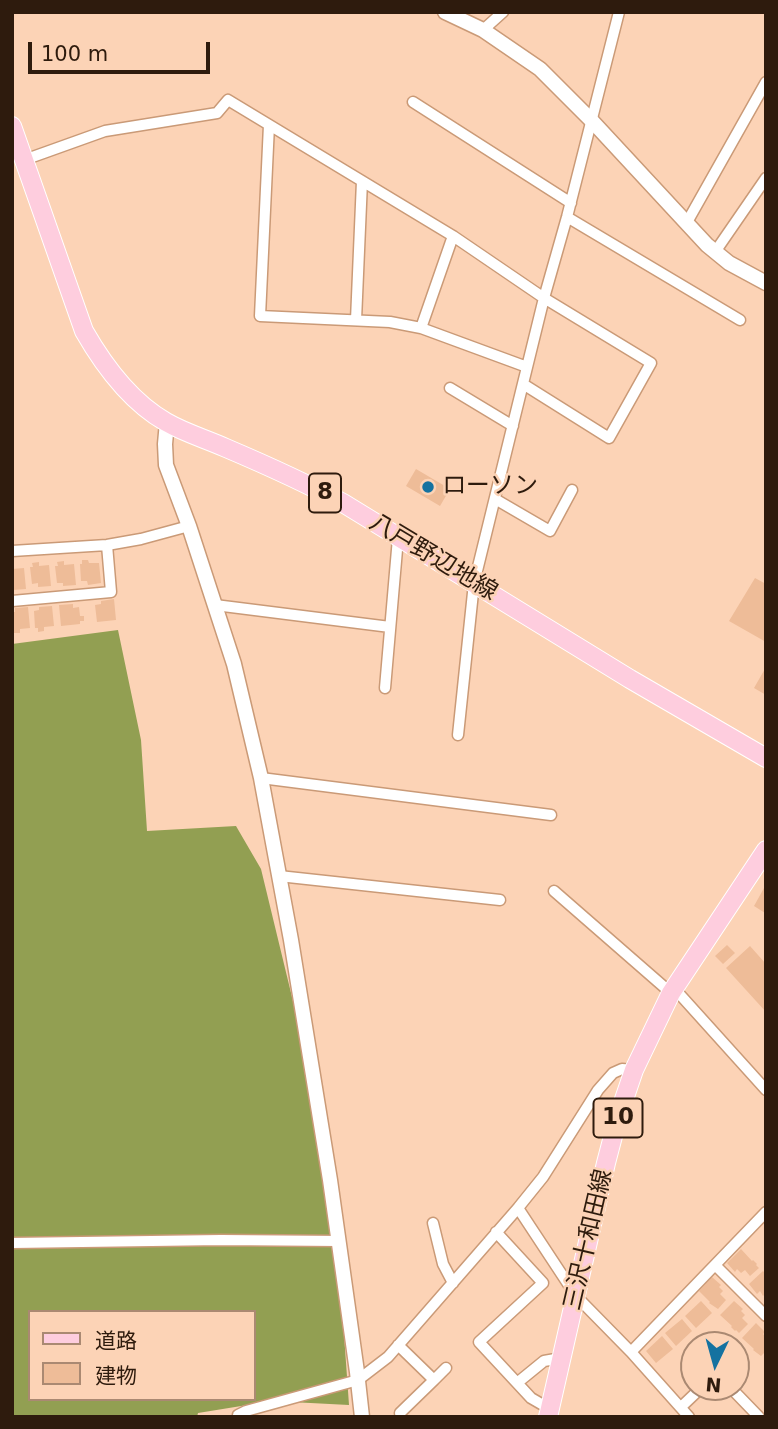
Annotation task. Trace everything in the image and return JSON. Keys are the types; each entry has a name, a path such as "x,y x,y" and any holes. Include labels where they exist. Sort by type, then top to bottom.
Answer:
{"main road":[{"name":"八戸野辺地線","path":"12,126 84,331 96,352 123,386 145,407 167,422 300,480 343,503 630,679 766,758"},
{"name":"三沢十和田線","path":"549,1413 618,1117 634,1069 672,991 766,850"}],"street":[{"path":"444,12 483,30 540,69 592,121 686,224 729,263 766,283"},
{"path":"483,30 503,12"},
{"path":"458,734 474,583 544,298 619,12"},
{"path":"686,224 766,82"},
{"path":"24,160 106,131 217,113 228,100 453,236 544,298 651,363 609,438 523,384"},
{"path":"413,102 571,203"},
{"path":"269,125 261,316 390,322 421,328 527,367"},
{"path":"715,251 766,178"},
{"path":"356,320 362,181"},
{"path":"567,217 740,320"},
{"path":"421,328 453,236"},
{"path":"450,388 513,426"},
{"path":"167,422 166,465 234,664 261,778 291,940 339,1241 362,1417"},
{"path":"495,499 550,531 572,490"},
{"path":"12,551 107,545 189,526"},
{"path":"385,688 398,538"},
{"path":"12,601 111,592 107,545"},
{"path":"215,605 390,627"},
{"path":"261,778 551,815"},
{"path":"279,876 500,900"},
{"path":"554,891 672,991 766,1090"},
{"path":"238,1417 246,1411 358,1380 388,1357 543,1177 598,1090 613,1073 622,1069 634,1069"},
{"path":"518,1208 576,1296 689,1417"},
{"path":"631,1352 765,1216"},
{"path":"433,1223 443,1264 453,1283"},
{"path":"496,1232 543,1283 479,1342 531,1398 549,1413"},
{"path":"12,1243 339,1241"},
{"path":"715,1265 766,1316"},
{"path":"398,1345 434,1380"},
{"path":"517,1383 544,1362 561,1358"},
{"path":"400,1413 446,1368"},
{"path":"681,1407 687,1401"},
{"path":"744,1401 759,1417"}],"green space":[{"path":"118,630 141,740 147,831 236,826 261,869 299,1026 340,1278 349,1405 272,1401 198,1413 197,1417 12,1417 12,644"}],"building":[{"name":"ローソン","path":"416,469 450,489 440,506 406,486"},
{"path":"82,560 99,563 101,583 88,585 87,581 81,581"},
{"path":"64,561 64,565 74,564 76,585 63,586 63,583 57,583 55,566 58,566 57,562"},
{"path":"39,562 39,566 49,565 51,586 38,587 38,583 32,584 30,567 33,567 32,563"},
{"path":"24,568 26,589 13,590 12,569"},
{"path":"755,578 766,584 766,642 729,621"},
{"path":"114,599 116,620 97,622 95,605"},
{"path":"73,604 73,608 79,607 84,621 61,626 59,605"},
{"path":"52,606 54,626 44,627 44,631 38,632 38,628 35,628 34,611 39,610 39,607"},
{"path":"28,607 30,628 14,633 12,612 15,612 15,608"},
{"path":"766,667 766,695 754,688"},
{"path":"764,888 766,889 765,913 754,906"},
{"path":"727,945 735,953 723,964 715,956"},
{"path":"750,946 766,964 766,1012 726,968"},
{"path":"741,1249 759,1268 750,1276 745,1270 741,1273 737,1269 735,1272 727,1263"},
{"path":"763,1271 766,1274 766,1293 763,1296 760,1291 757,1294 749,1284"},
{"path":"712,1277 721,1285 719,1287 723,1291 720,1294 726,1300 718,1309 699,1291"},
{"path":"701,1301 712,1313 696,1328 685,1316"},
{"path":"734,1301 743,1309 741,1311 745,1315 742,1318 748,1324 741,1331 735,1331 720,1315"},
{"path":"682,1319 692,1331 680,1331 680,1342 676,1346 665,1333"},
{"path":"756,1323 765,1332 763,1334 766,1337 766,1351 761,1356 750,1345 749,1331"},
{"path":"662,1336 673,1349 656,1363 646,1351"}],"place":[{"name":"ローソン","path":"428,487"}]}
